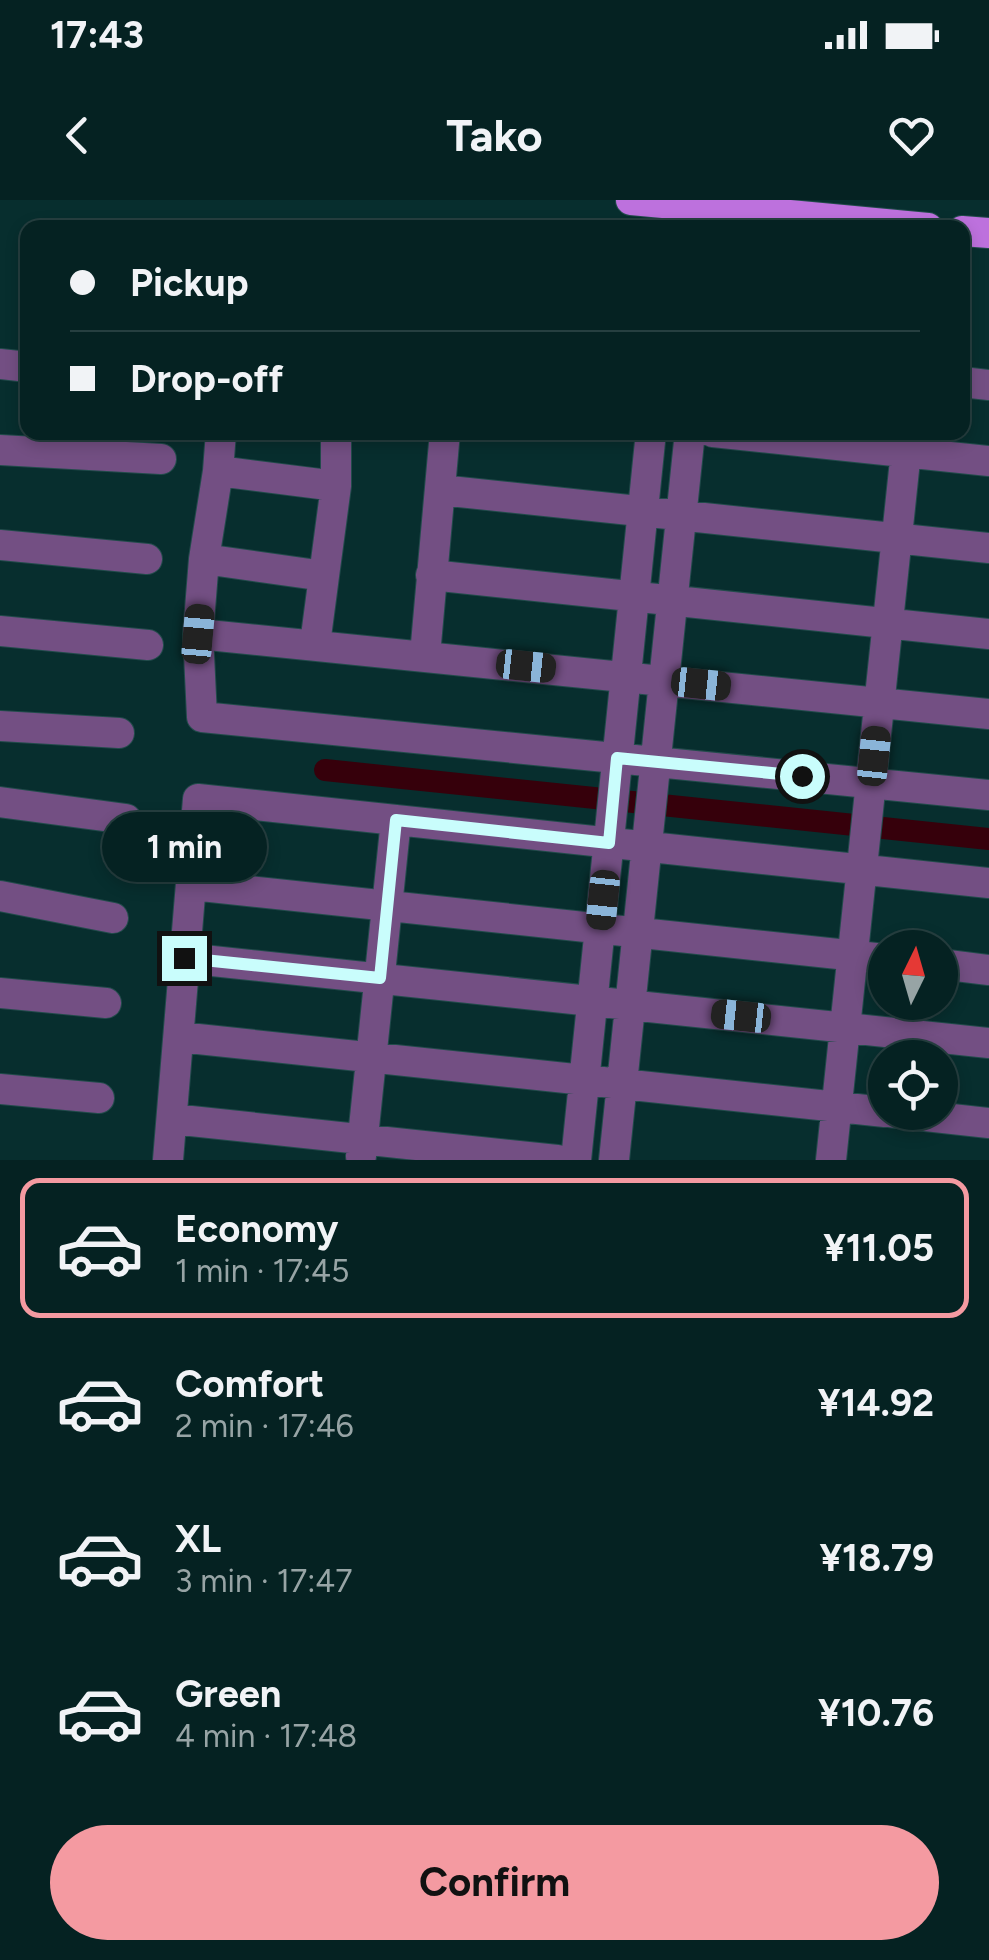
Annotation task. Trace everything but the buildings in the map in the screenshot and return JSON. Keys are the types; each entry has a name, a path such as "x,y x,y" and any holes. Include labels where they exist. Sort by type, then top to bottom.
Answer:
{"main road":[{"path":"631,200 693,217 757,220"}],"street":[{"path":"221,440 198,634 202,717 989,794"},
{"path":"315,644 336,486 336,440"},
{"path":"425,655 445,440"},
{"path":"576,1160 650,440"},
{"path":"614,1160 689,440"},
{"path":"854,440 907,443 989,461"},
{"path":"831,1160 907,443"},
{"path":"0,450 161,459"},
{"path":"218,472 336,486"},
{"path":"440,490 989,548"},
{"path":"0,545 146,559"},
{"path":"204,559 324,576"},
{"path":"431,575 989,634"},
{"path":"0,631 148,645"},
{"path":"198,634 989,714"},
{"path":"0,726 120,733"},
{"path":"168,1160 198,799 989,883"},
{"path":"0,802 126,819"},
{"path":"362,1150 396,820"},
{"path":"192,886 868,956"},
{"path":"0,896 113,918"},
{"path":"184,958 989,1043"},
{"path":"958,966 989,970"},
{"path":"0,993 106,1004"},
{"path":"178,1038 868,1110"},
{"path":"0,1088 99,1098"},
{"path":"172,1119 362,1150 556,1160"},
{"path":"958,1120 989,1123"}],"waterway":[{"path":"325,770 989,839"}],"route":[{"path":"184,958 380,978 396,820 609,843 617,758 802,776"}]}
